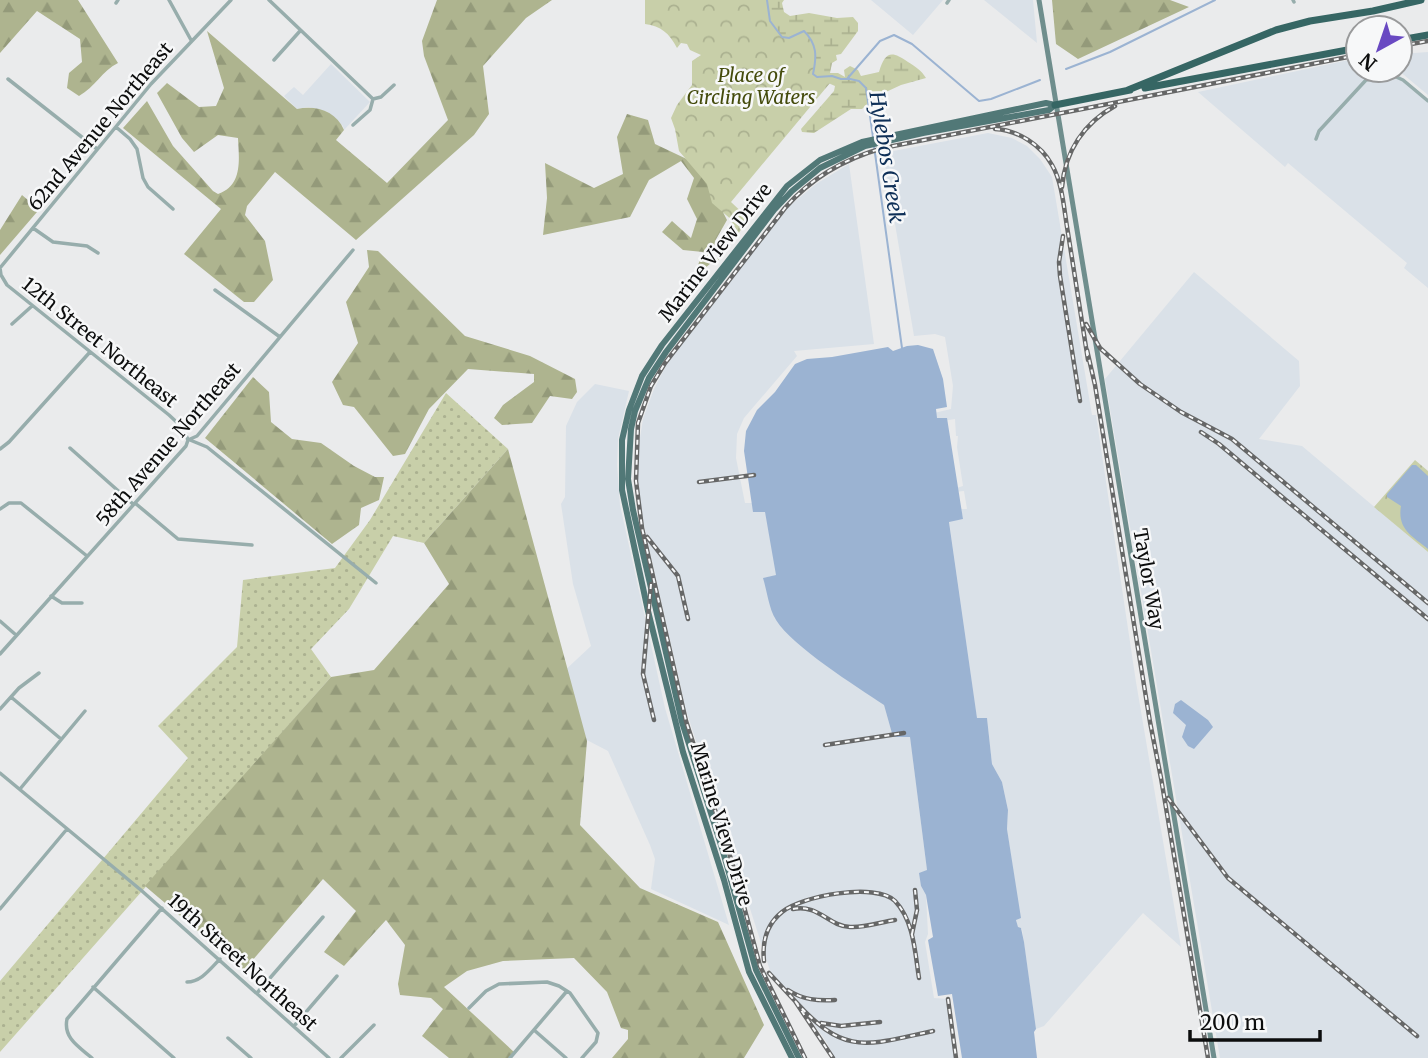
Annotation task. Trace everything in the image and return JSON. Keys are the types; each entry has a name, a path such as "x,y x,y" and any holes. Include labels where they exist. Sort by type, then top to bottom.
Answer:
{"highway":[{"path":"1128,90 1276,30 1422,0"},
{"path":"1055,105 1344,51"}],"main road":[{"name":"Marine View Drive","path":"792,1058 749,972 724,880 676,727 625,504 621,453 629,410 649,365 768,208 787,186 820,160 882,139 1042,104 1055,105"},
{"name":"Marine View Drive","path":"799,1058 756,970 722,848 682,722 633,510 628,480 629,440 635,411 656,366 774,210 820,168 863,144"}],"street":[{"path":"169,0 191,40"},
{"name":"62nd Avenue Northeast","path":"1,275 1,265 97,149 191,40 231,0"},
{"path":"269,0 373,99"},
{"name":"Taylor Way","path":"1039,0 1214,1058"},
{"path":"275,60 300,31"},
{"path":"1315,139 1319,131 1366,80 1394,76 1428,102"},
{"path":"8,79 97,149"},
{"path":"373,99 380,97 394,85"},
{"path":"353,125 370,110 373,99"},
{"path":"116,127 134,144 145,183 173,209"},
{"path":"33,228 53,242 87,246 98,253"},
{"name":"58th Avenue Northeast","path":"0,654 186,446 188,440 197,436 353,250"},
{"name":"12th Street Northeast","path":"1,275 7,285 183,428 188,440 195,440 207,447 376,583"},
{"path":"215,290 280,337"},
{"path":"12,324 33,306"},
{"path":"0,449 90,352"},
{"path":"69,448 172,536 181,540 252,545"},
{"path":"0,509 9,503 22,503 87,556"},
{"path":"51,596 62,603 82,603"},
{"path":"0,621 16,635"},
{"path":"0,709 19,688 39,673"},
{"path":"11,697 61,739"},
{"path":"20,789 85,710"},
{"name":"19th Street Northeast","path":"0,773 138,887 329,1058"},
{"path":"0,908 67,829"},
{"path":"92,1058 69,1038 66,1027 69,1016 162,908"},
{"path":"257,993 323,917"},
{"path":"187,982 201,978 220,959"},
{"path":"294,1026 337,976"},
{"path":"469,1008 489,989 505,983 547,982 567,991 598,1033 596,1042 582,1058"},
{"path":"93,987 174,1058"},
{"path":"510,1058 567,991"},
{"path":"341,1058 374,1025"},
{"path":"534,1030 566,1058"},
{"path":"228,1038 251,1058"}],"shaded area":[{"path":"871,0 943,0 913,35"},
{"path":"984,0 1033,0 1037,43"},
{"path":"1428,52 1428,95 1414,83 1414,53"},
{"path":"1344,61 1344,84 1410,84 1428,99 1428,288 1404,268 1407,263 1288,163 1285,167 1198,92"},
{"path":"331,64 370,102 344,130 328,112 308,107 297,109 284,96 294,87 303,95"},
{"path":"988,133 1012,138 1027,146 1052,177 1092,415 1096,415 1136,682 1181,947 1143,913 1044,1026 1036,1029 1022,929 1018,928 1016,919 1020,918 1007,829 1008,810 1002,782 992,764 987,718 977,719 949,521 963,519 961,509 967,509 964,491 954,492 953,489 963,486 958,436 955,419 936,422 934,413 951,409 953,386 945,337 935,334 914,336 883,153"},
{"path":"849,164 874,344 794,351 797,356 744,418 737,434 736,458 745,503 752,503 754,512 765,511 777,575 764,578 775,619 819,660 884,705 893,737 910,736 927,870 921,886 926,895 928,934 925,942 934,998 948,999 957,1058 834,1058 827,1043 803,1009 773,980 686,710 642,517 637,482 643,419 668,362 787,208 816,184"},
{"path":"1194,272 1299,361 1300,386 1259,439 1302,446 1428,552 1428,1058 1220,1058 1105,379"},
{"path":"595,384 629,391 618,439 620,505 665,708 729,925 651,889 655,859 650,845 608,751 581,737 561,674 591,646 573,584 561,504 565,497 566,426 577,402"}],"green space":[{"path":"0,0 78,0 118,63 79,96 67,88 69,73 82,62 80,39 37,11 0,53"},
{"path":"437,0 552,0 526,18 483,66 489,114 474,135 356,240 275,172 247,206 245,215 265,241 273,280 254,302 244,302 184,254 221,209 123,128 147,101 173,146 213,191 218,194 232,185 238,171 238,138 218,135 194,152 182,138 157,93 167,83 199,107 216,106 224,88 207,31 297,109 318,109 336,118 344,130 336,140 387,183 448,120 424,56 422,41"},
{"name":"Place of Circling Waters","path":"645,0 767,0 770,21 782,37 789,38 804,31 811,41 815,56 813,74 817,77 835,77 731,202 749,219 715,265 721,247 719,240 733,221 712,203 707,184 679,151 671,118 692,85 692,61 701,55 690,50 687,44 681,43 677,48 664,31 645,24"},
{"path":"762,0 784,0 784,12 790,16 809,13 837,18 853,17 858,23 858,31 841,54 836,55 837,60 832,63 830,73 845,77 844,70 850,66 858,70 861,76 879,72 886,57 893,55 916,67 926,78 901,85 873,98 862,109 851,109 814,133 802,132 801,129 834,91 835,86 826,82 723,109 764,25"},
{"path":"1052,0 1170,0 1189,7 1078,59 1056,44"},
{"path":"627,114 648,120 655,144 693,162 705,177 727,220 715,241 712,262 702,271 698,265 703,252 683,250 662,232 672,221 691,238 697,219 687,199 694,178 681,161 649,180 630,217 543,235 547,198 545,163 594,188 623,174 617,137"},
{"path":"22,195 35,206 37,212 0,255 0,230"},
{"path":"367,250 378,251 465,336 530,356 575,379 577,392 572,399 550,396 532,423 502,425 494,418 503,405 534,382 534,374 468,369 429,409 405,454 393,456 354,407 343,405 332,382 358,343 346,302 369,267"},
{"path":"253,377 269,392 271,422 292,439 321,443 354,466 375,477 384,477 379,500 361,508 359,525 332,544 205,438"},
{"path":"446,393 508,449 424,543 393,536 349,609 311,649 331,677 0,1052 0,981 188,758 158,726 237,647 243,580 335,568 370,520"},
{"path":"508,449 587,741 580,825 640,888 718,922 764,1025 744,1058 612,1058 628,1039 628,1030 621,1028 607,992 574,958 503,961 467,971 444,987 515,1053 510,1058 449,1058 422,1036 443,1009 431,998 400,995 398,984 405,945 386,920 344,966 324,952 356,911 323,879 244,970 145,886 331,677 374,670 449,584 424,543"},
{"path":"1415,460 1428,471 1428,552 1374,507"}],"water":[{"path":"918,345 933,349 943,379 947,407 936,409 937,418 947,418 963,519 949,522 977,718 987,718 992,764 1002,782 1008,810 1007,829 1021,918 1016,920 1024,942 1036,1029 1034,1032 1037,1058 962,1058 952,994 938,996 928,940 933,937 926,895 919,873 927,870 910,737 893,737 884,705 826,666 784,631 772,611 763,578 776,575 765,512 753,512 744,451 746,431 757,410 775,392 795,364 807,359 888,347 893,351"},
{"path":"1412,465 1416,465 1428,476 1428,549 1407,531 1401,521 1401,506 1387,497"},
{"path":"1181,700 1208,720 1213,727 1194,749 1188,746 1182,737 1186,725 1173,713 1175,704"}],"waterway":[{"name":"Hylebos Creek","path":"767,0 770,21 782,37 789,38 804,31 811,41 815,56 813,74 817,77 832,76 859,81 866,88 873,137"},
{"path":"1066,69 1110,52 1215,0"},
{"path":"847,79 880,41 894,35 912,44 979,101 1040,80"},
{"name":"Hylebos Creek","path":"874,146 902,348"}],"railway":[{"path":"1414,44 1428,41"},
{"path":"805,1058 760,966 732,862 686,721 642,528 636,481 638,423 651,386 665,363 785,208 806,187 842,164 883,148 1344,58"},
{"path":"1062,187 1067,162 1078,139 1094,121 1115,106"},
{"path":"995,129 1012,132 1028,140 1042,151 1056,172 1063,198 1088,360"},
{"path":"1063,236 1060,276 1080,401"},
{"path":"1086,324 1100,348 1140,384 1181,412 1232,439 1428,603"},
{"path":"1087,350 1208,1058"},
{"path":"1201,432 1219,444 1428,619"},
{"path":"699,482 754,475"},
{"path":"647,537 678,576 688,619"},
{"path":"651,584 643,674 654,720"},
{"path":"825,745 904,733"},
{"path":"1168,798 1228,878 1417,1036"},
{"path":"912,934 917,910 915,890"},
{"path":"764,961 766,934 772,922 782,912 821,896 872,892 895,901 906,918 913,938 919,978"},
{"path":"793,909 802,908 817,912 835,923 850,927 895,920"},
{"path":"769,973 795,1001 833,1058"},
{"path":"788,990 811,999 835,1000"},
{"path":"948,999 956,1058"},
{"path":"795,1001 828,1031 843,1039 874,1042 933,1031"},
{"path":"821,1023 841,1026 880,1022"}]}
